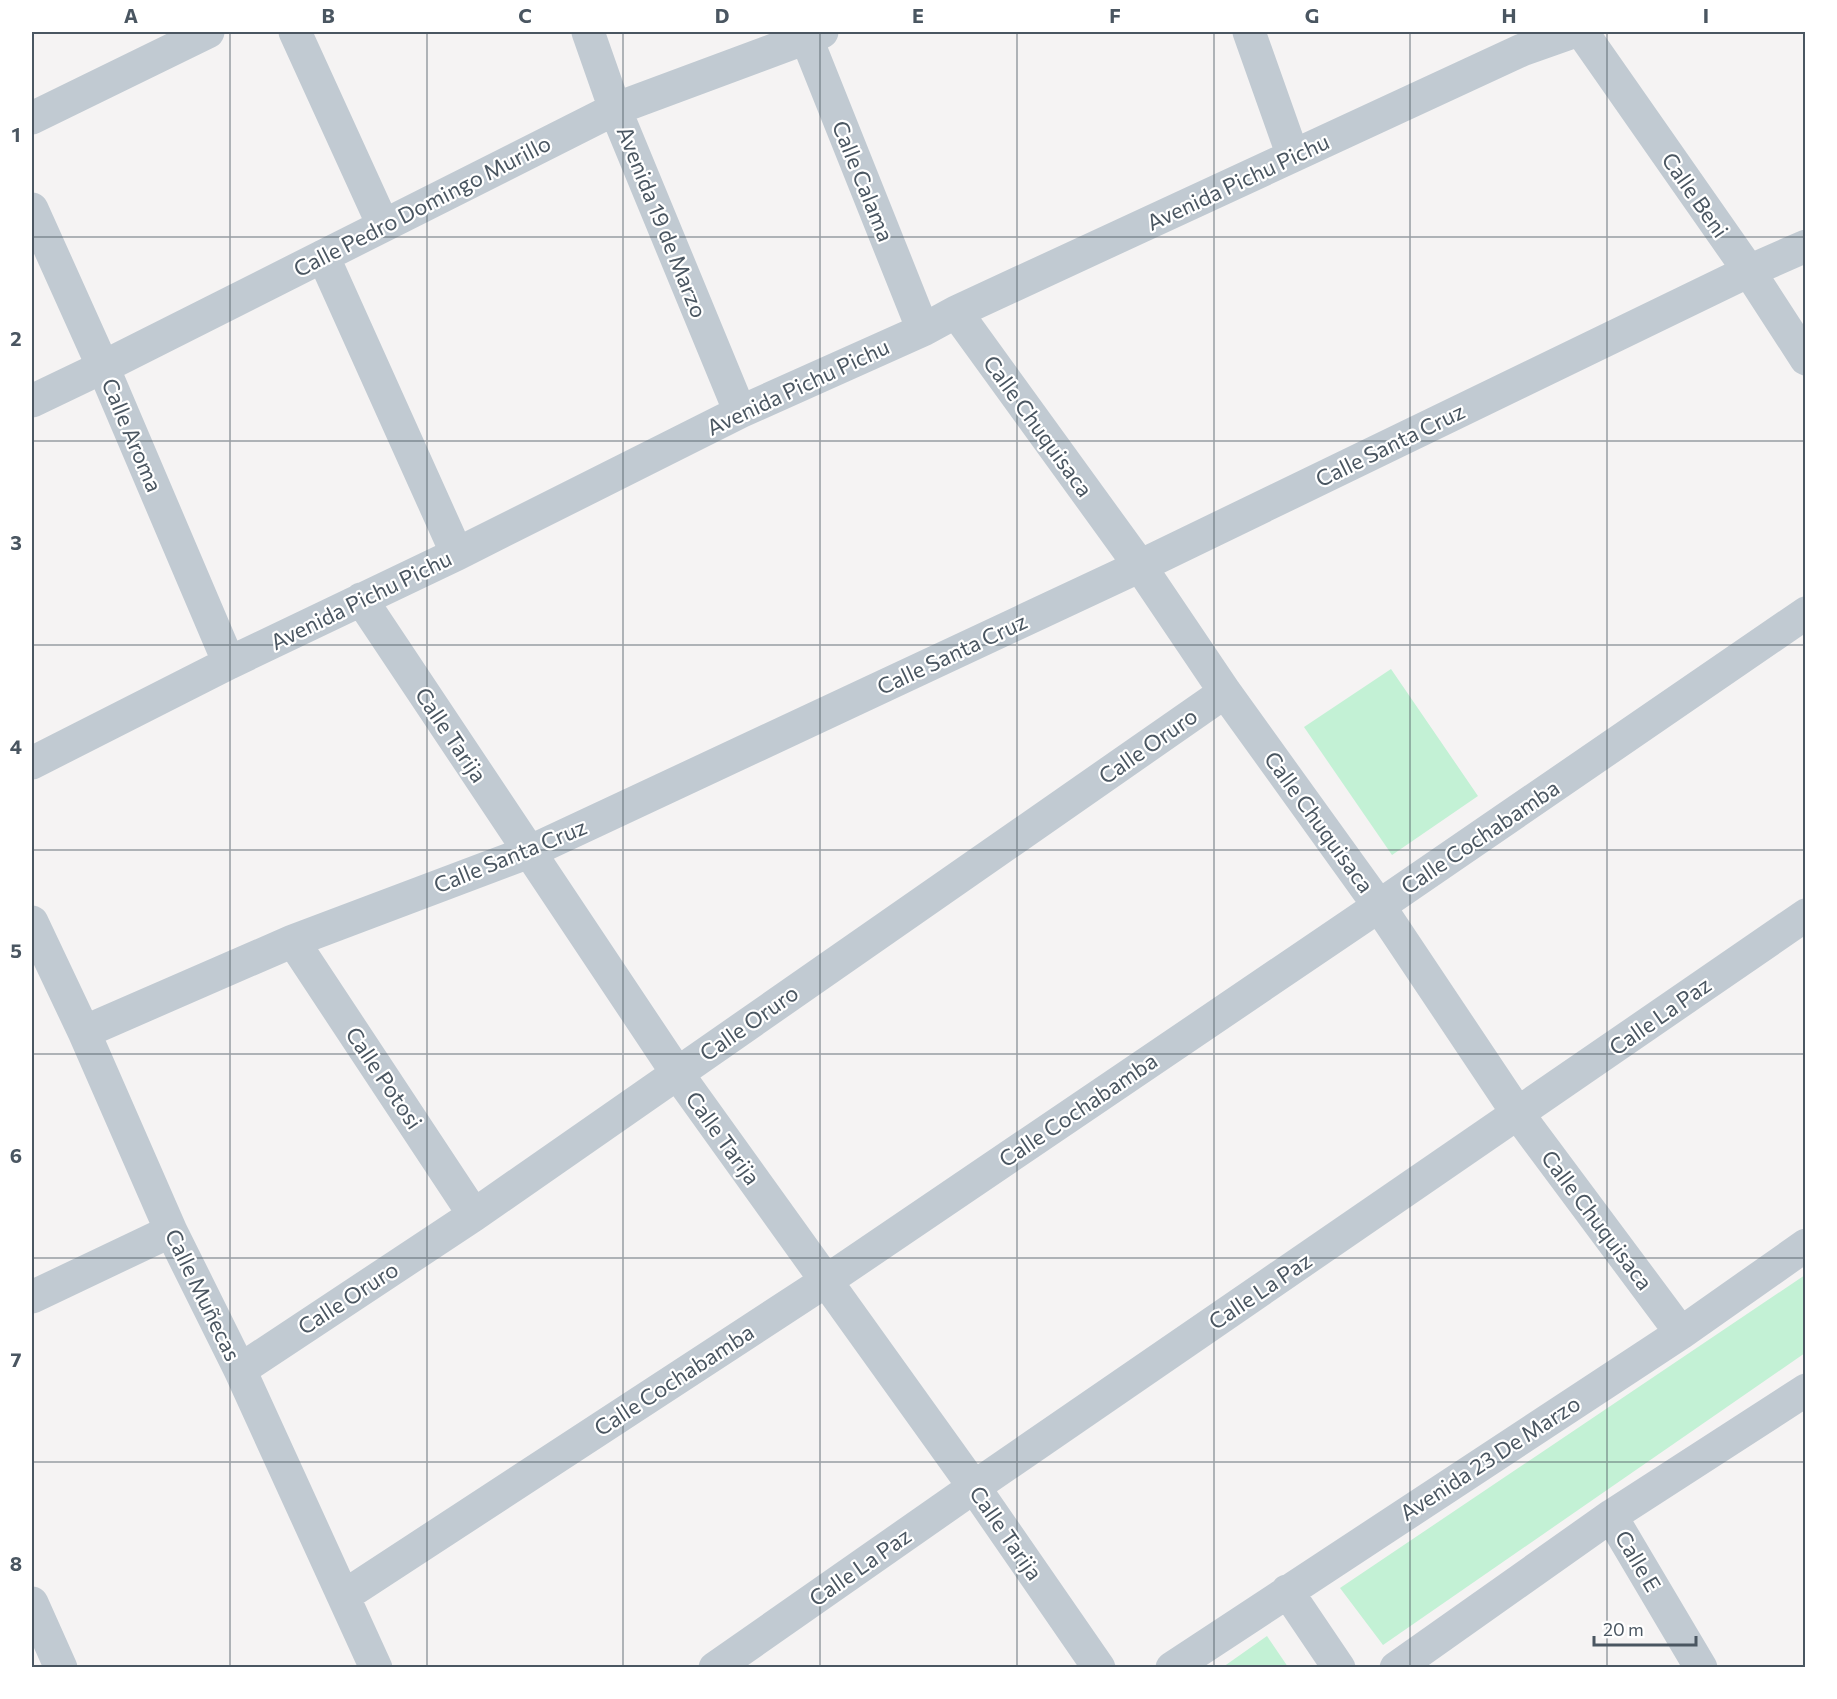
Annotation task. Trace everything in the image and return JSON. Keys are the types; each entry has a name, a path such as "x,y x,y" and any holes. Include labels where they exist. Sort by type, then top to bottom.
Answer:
{"street":[{"path":"32,118 208,32"},
{"path":"295,32 383,225"},
{"name":"Avenida 19 de Marzo","path":"588,32 615,109 740,412"},
{"path":"1249,32 1293,156"},
{"name":"Avenida Pichu Pichu","path":"32,763 740,412 923,330 956,312 1293,156 1519,40 1573,32"},
{"name":"Calle Beni","path":"1582,32 1749,272 1806,359"},
{"name":"Calle Pedro Domingo Murillo","path":"32,401 615,109 811,34"},
{"name":"Calle Calama","path":"811,34 923,330"},
{"name":"Calle Aroma","path":"32,209 103,367 230,663"},
{"name":"Calle Santa Cruz","path":"84,1032 293,941 529,852 1140,566 1806,246"},
{"path":"323,256 457,554"},
{"name":"Calle Chuquisaca","path":"956,312 1140,566 1225,692 1379,906 1518,1114 1681,1333"},
{"name":"Calle Tarija","path":"361,599 677,1073 974,1487 1099,1668"},
{"name":"Calle Cochabamba","path":"344,1596 826,1281 1806,613"},
{"name":"Calle Oruro","path":"240,1370 474,1215 1225,692"},
{"name":"Calle La Paz","path":"715,1668 974,1487 1806,915"},
{"name":"Calle Muñecas","path":"32,922 84,1032 171,1231 240,1370 376,1668"},
{"name":"Calle Potosi","path":"293,941 474,1215"},
{"path":"32,1297 171,1231"},
{"name":"Avenida 23 De Marzo","path":"1172,1668 1681,1333 1806,1245"},
{"path":"1396,1668 1611,1516 1806,1390"},
{"name":"Calle E","path":"1611,1516 1701,1668"},
{"path":"1287,1591 1339,1668"},
{"path":"32,1603 61,1668"}],"green space":[{"path":"1391,669 1478,796 1392,855 1304,727"},
{"path":"1805,1275 1805,1353 1383,1645 1340,1588"},
{"path":"1267,1636 1288,1667 1223,1667"}]}
